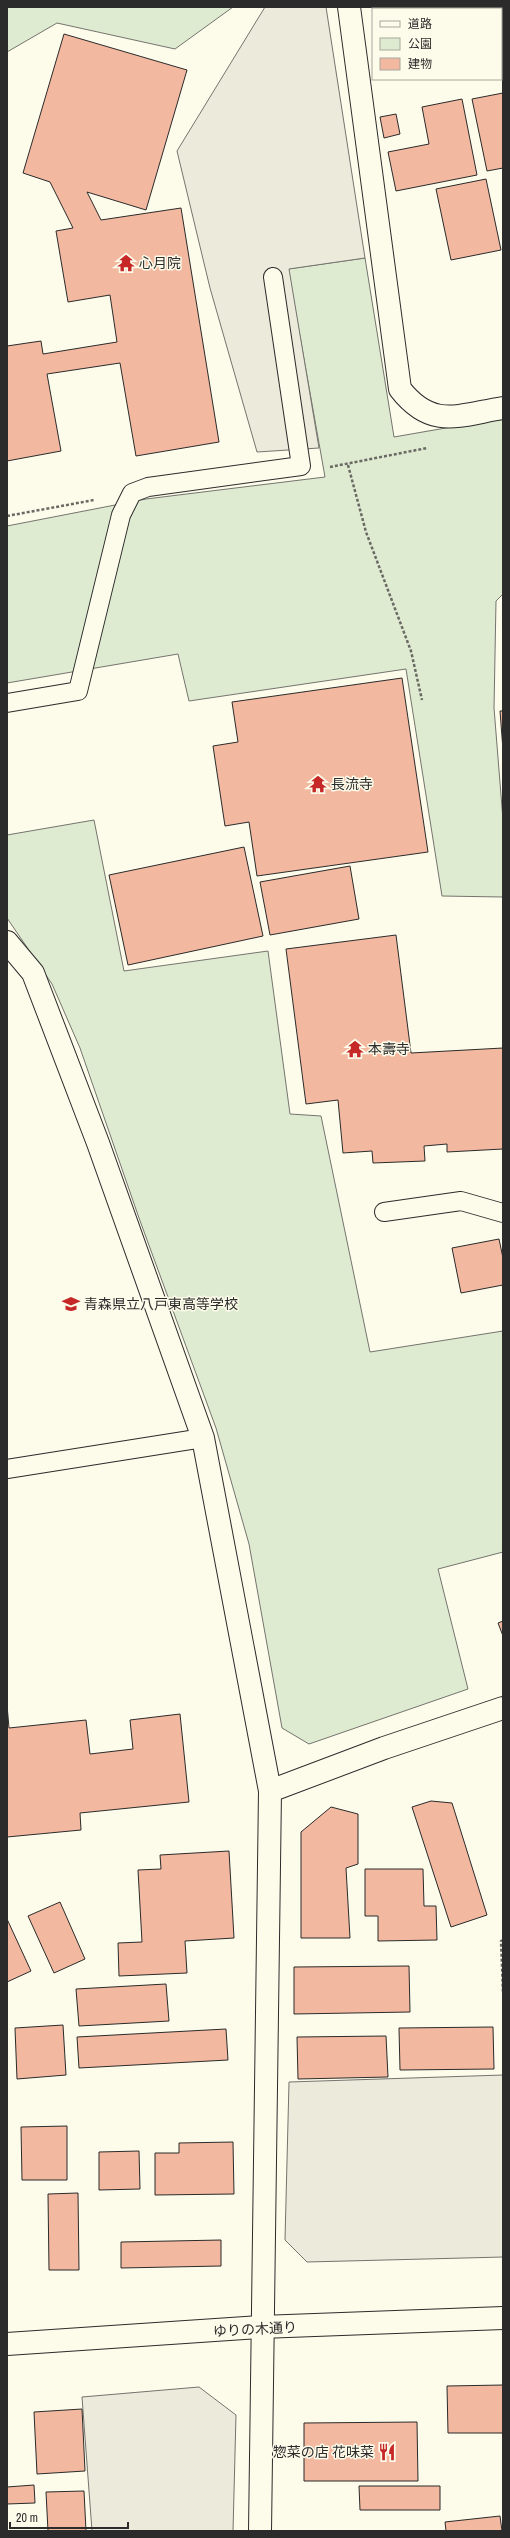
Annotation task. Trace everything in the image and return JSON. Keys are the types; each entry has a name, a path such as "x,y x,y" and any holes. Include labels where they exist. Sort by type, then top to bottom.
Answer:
{"street":[{"path":"348,7 400,389 411,403 428,414 445,417 503,408"},
{"path":"7,942 33,973 98,1143 203,1438 270,1791 260,2531"},
{"path":"270,1791 384,1748 503,1708"},
{"name":"ゆりの木通り","path":"7,2344 262,2328 503,2318"}],"lane":[{"path":"7,703 78,691 122,515 132,493 148,487 301,466 273,277"},
{"path":"384,1212 461,1201 503,1213"},
{"path":"7,1468 203,1438"}],"path":[{"path":"301,466 312,470 429,447"},
{"path":"348,464 366,532 411,651 422,700"},
{"path":"7,516 132,493"},
{"path":"503,1940 500,1941 503,1992"}],"green space":[{"path":"7,7 233,7 175,49 57,23 7,52"},
{"path":"365,258 394,437 503,418 503,594 496,601 494,708 503,820 503,897 442,896 406,669 189,701 178,654 7,683 7,526 146,499 325,477 288,269"},
{"path":"94,820 124,971 268,951 290,1114 321,1116 370,1352 503,1331 503,1552 438,1569 468,1689 309,1744 282,1728 249,1544 216,1428 139,1218 80,1048 52,984 7,918 7,835"}],"shaded area":[{"path":"265,7 326,7 365,258 289,269 319,448 257,452 210,288 177,151"},
{"path":"503,2075 503,2257 307,2262 285,2240 289,2082"},
{"path":"199,2387 236,2415 233,2531 92,2531 82,2397"}],"building":[{"path":"378,7 446,7 446,8"},
{"path":"454,7 499,7 499,8"},
{"path":"502,24 503,29 502,61"},
{"name":"心月院","path":"64,34 187,70 146,210 87,192 101,220 181,208 219,442 136,456 120,363 47,374 61,451 7,461 7,346 41,341 43,354 117,342 110,295 68,302 56,231 73,228 50,182 23,173"},
{"path":"503,93 503,168 487,171 472,99"},
{"path":"462,99 477,175 396,191 388,152 429,144 422,107"},
{"path":"396,114 400,134 384,138 380,117"},
{"path":"486,179 501,250 451,260 436,189"},
{"name":"長流寺","path":"402,678 428,852 257,876 249,822 225,826 213,746 238,742 232,702"},
{"path":"500,711 503,711 503,750"},
{"path":"244,847 263,936 128,965 109,875"},
{"path":"350,866 359,919 270,935 260,882"},
{"name":"本壽寺","path":"396,935 411,1053 503,1048 503,1149 447,1152 447,1144 424,1146 425,1161 373,1163 372,1151 343,1153 338,1100 306,1104 286,949"},
{"path":"499,1239 503,1258 503,1285 461,1293 452,1248"},
{"path":"503,1621 503,1636 498,1623"},
{"path":"7,1705 9,1728 86,1720 90,1754 133,1749 130,1720 180,1714 189,1802 80,1813 81,1830 7,1837"},
{"path":"431,1801 452,1803 487,1915 451,1927 412,1807"},
{"path":"331,1807 358,1814 358,1864 346,1868 350,1938 301,1938 301,1832"},
{"path":"229,1851 234,1938 185,1941 187,1973 119,1976 118,1943 142,1942 138,1870 161,1869 160,1855"},
{"path":"365,1869 423,1869 424,1906 436,1906 437,1940 378,1941 378,1916 365,1916"},
{"path":"60,1902 85,1959 54,1973 28,1916"},
{"path":"7,1919 31,1971 7,1982"},
{"path":"409,1966 410,2012 294,2014 294,1967"},
{"path":"166,1984 169,2021 79,2026 76,1989"},
{"path":"63,2025 66,2075 17,2079 15,2028"},
{"path":"493,2027 494,2069 400,2070 399,2028"},
{"path":"226,2029 228,2060 79,2068 77,2037"},
{"path":"386,2036 388,2077 298,2079 297,2037"},
{"path":"67,2126 67,2180 22,2180 21,2127"},
{"path":"233,2142 234,2194 155,2195 155,2153 179,2153 179,2143"},
{"path":"139,2151 140,2189 99,2190 99,2152"},
{"path":"78,2193 79,2270 49,2270 48,2194"},
{"path":"221,2240 221,2266 121,2268 121,2242"},
{"path":"503,2385 503,2433 448,2433 447,2386"},
{"path":"82,2409 85,2471 37,2474 34,2412"},
{"path":"417,2422 418,2481 304,2481 304,2423"},
{"path":"34,2485 35,2503 7,2504 7,2487"},
{"path":"359,2486 440,2486 440,2510 360,2510"},
{"path":"84,2491 86,2531 48,2531 46,2492"},
{"path":"500,2516 502,2531 446,2531 445,2522"}],"place":[{"name":"心月院","path":"126,263"},
{"name":"長流寺","path":"318,784"},
{"name":"本壽寺","path":"355,1049"},
{"name":"青森県立八戸東高等学校","path":"71,1304"},
{"name":"惣菜の店 花味菜","path":"387,2452"}]}
